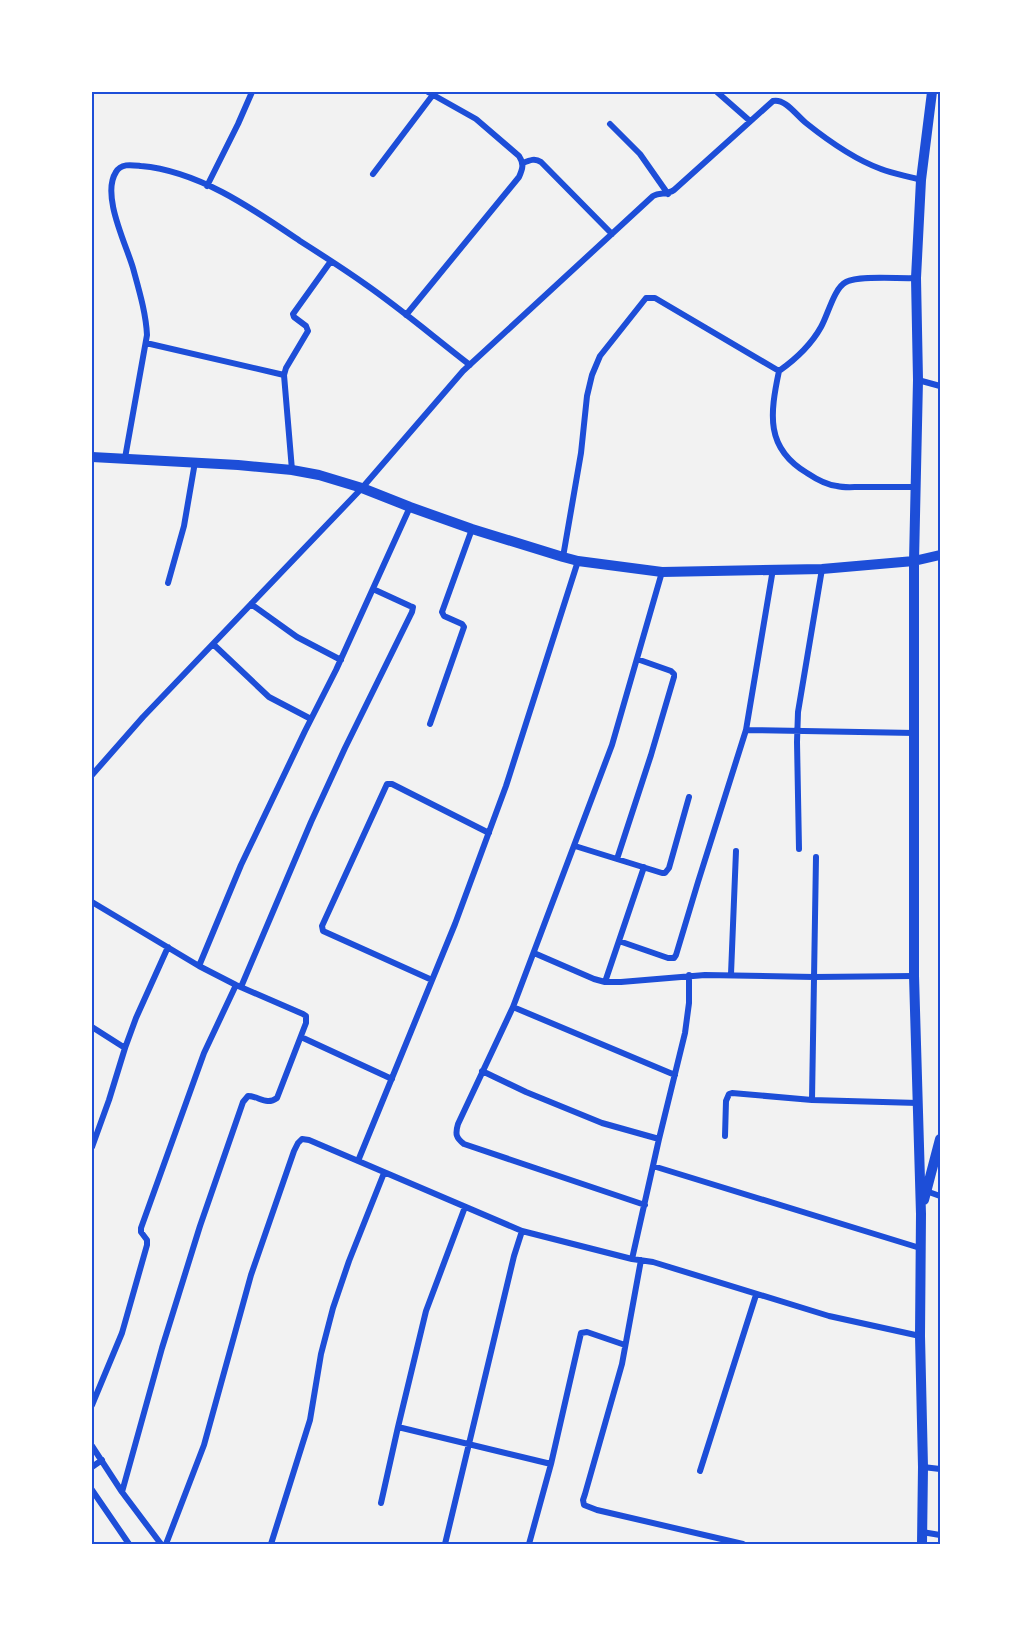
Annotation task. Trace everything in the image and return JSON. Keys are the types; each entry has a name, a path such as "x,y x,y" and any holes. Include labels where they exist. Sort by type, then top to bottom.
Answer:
{"street":[{"path":"207,186 252,92"},
{"path":"373,174 432,92 476,119 524,163 519,177 406,315"},
{"path":"717,92 750,121"},
{"path":"922,1545 921,1214 914,976 914,561 918,380 916,278 921,180 932,92"},
{"path":"92,775 143,717 362,488 470,365 653,196 668,194 674,190 773,101 780,100 807,124 840,147 880,168 921,180"},
{"path":"610,124 640,154 668,194"},
{"path":"524,163 532,159 541,162 612,234"},
{"path":"125,458 146,343 146,324 133,268 111,196 114,174 123,166 153,167 183,175 249,207 366,284 470,365"},
{"path":"292,470 284,375 308,331 306,326 293,314 331,261"},
{"path":"916,278 855,279 842,285 821,327 808,345 779,371 773,419 776,441 783,454 819,481 837,486 916,488"},
{"path":"563,557 592,375 600,356 646,298 655,298 779,371"},
{"path":"146,343 284,375"},
{"path":"918,380 940,386"},
{"path":"92,457 195,462 292,470 319,475 362,488 472,529 563,557 662,572 822,569 914,561 940,555"},
{"path":"168,583 184,526 195,462"},
{"path":"199,966 241,865 341,660 411,507"},
{"path":"430,724 464,627 444,616 442,612 472,529"},
{"path":"358,1161 455,924 489,833 578,561"},
{"path":"619,941 668,958 676,956 746,730 774,569"},
{"path":"799,849 798,712 822,569"},
{"path":"645,1205 464,1144 455,1133 513,1007 612,745 662,572"},
{"path":"92,1405 122,1333 147,1245 141,1228 204,1053 238,986 331,780 412,612 413,607 373,589"},
{"path":"251,604 297,637 341,660"},
{"path":"213,644 261,691 311,719"},
{"path":"617,859 651,755 674,674 671,670 637,659"},
{"path":"746,730 915,733"},
{"path":"432,980 323,931 322,926 387,784 392,784 489,833"},
{"path":"574,846 662,873 668,871 689,796"},
{"path":"731,974 736,851"},
{"path":"812,1100 816,857"},
{"path":"605,982 644,867"},
{"path":"92,902 199,966 306,1016 306,1023 277,1098 266,1102 248,1096 243,1102 196,1238 162,1348 122,1492"},
{"path":"92,1147 136,1018 168,947"},
{"path":"534,953 605,982 731,974 814,977 914,976"},
{"path":"632,1259 685,1033 689,1003 689,975"},
{"path":"513,1007 675,1075"},
{"path":"92,1027 125,1048"},
{"path":"301,1037 392,1079"},
{"path":"482,1071 583,1116 659,1138"},
{"path":"725,1136 726,1101 732,1093 812,1100 918,1103"},
{"path":"166,1545 204,1445 251,1275 294,1151 302,1140 309,1140 522,1231 668,1267 829,1316 920,1336"},
{"path":"921,1214 940,1140"},
{"path":"653,1166 920,1248"},
{"path":"271,1545 310,1420 321,1354 333,1308 384,1173"},
{"path":"926,1191 940,1196"},
{"path":"381,1503 426,1311 465,1207"},
{"path":"445,1545 514,1256 522,1231"},
{"path":"641,1260 622,1365 583,1500 584,1505 743,1545"},
{"path":"700,1471 756,1295"},
{"path":"529,1545 551,1464 581,1333 587,1332 625,1345"},
{"path":"398,1427 551,1464"},
{"path":"92,1446 161,1545"},
{"path":"92,1467 102,1460"},
{"path":"923,1467 940,1469"},
{"path":"92,1490 129,1545"},
{"path":"921,1532 940,1535"}]}
